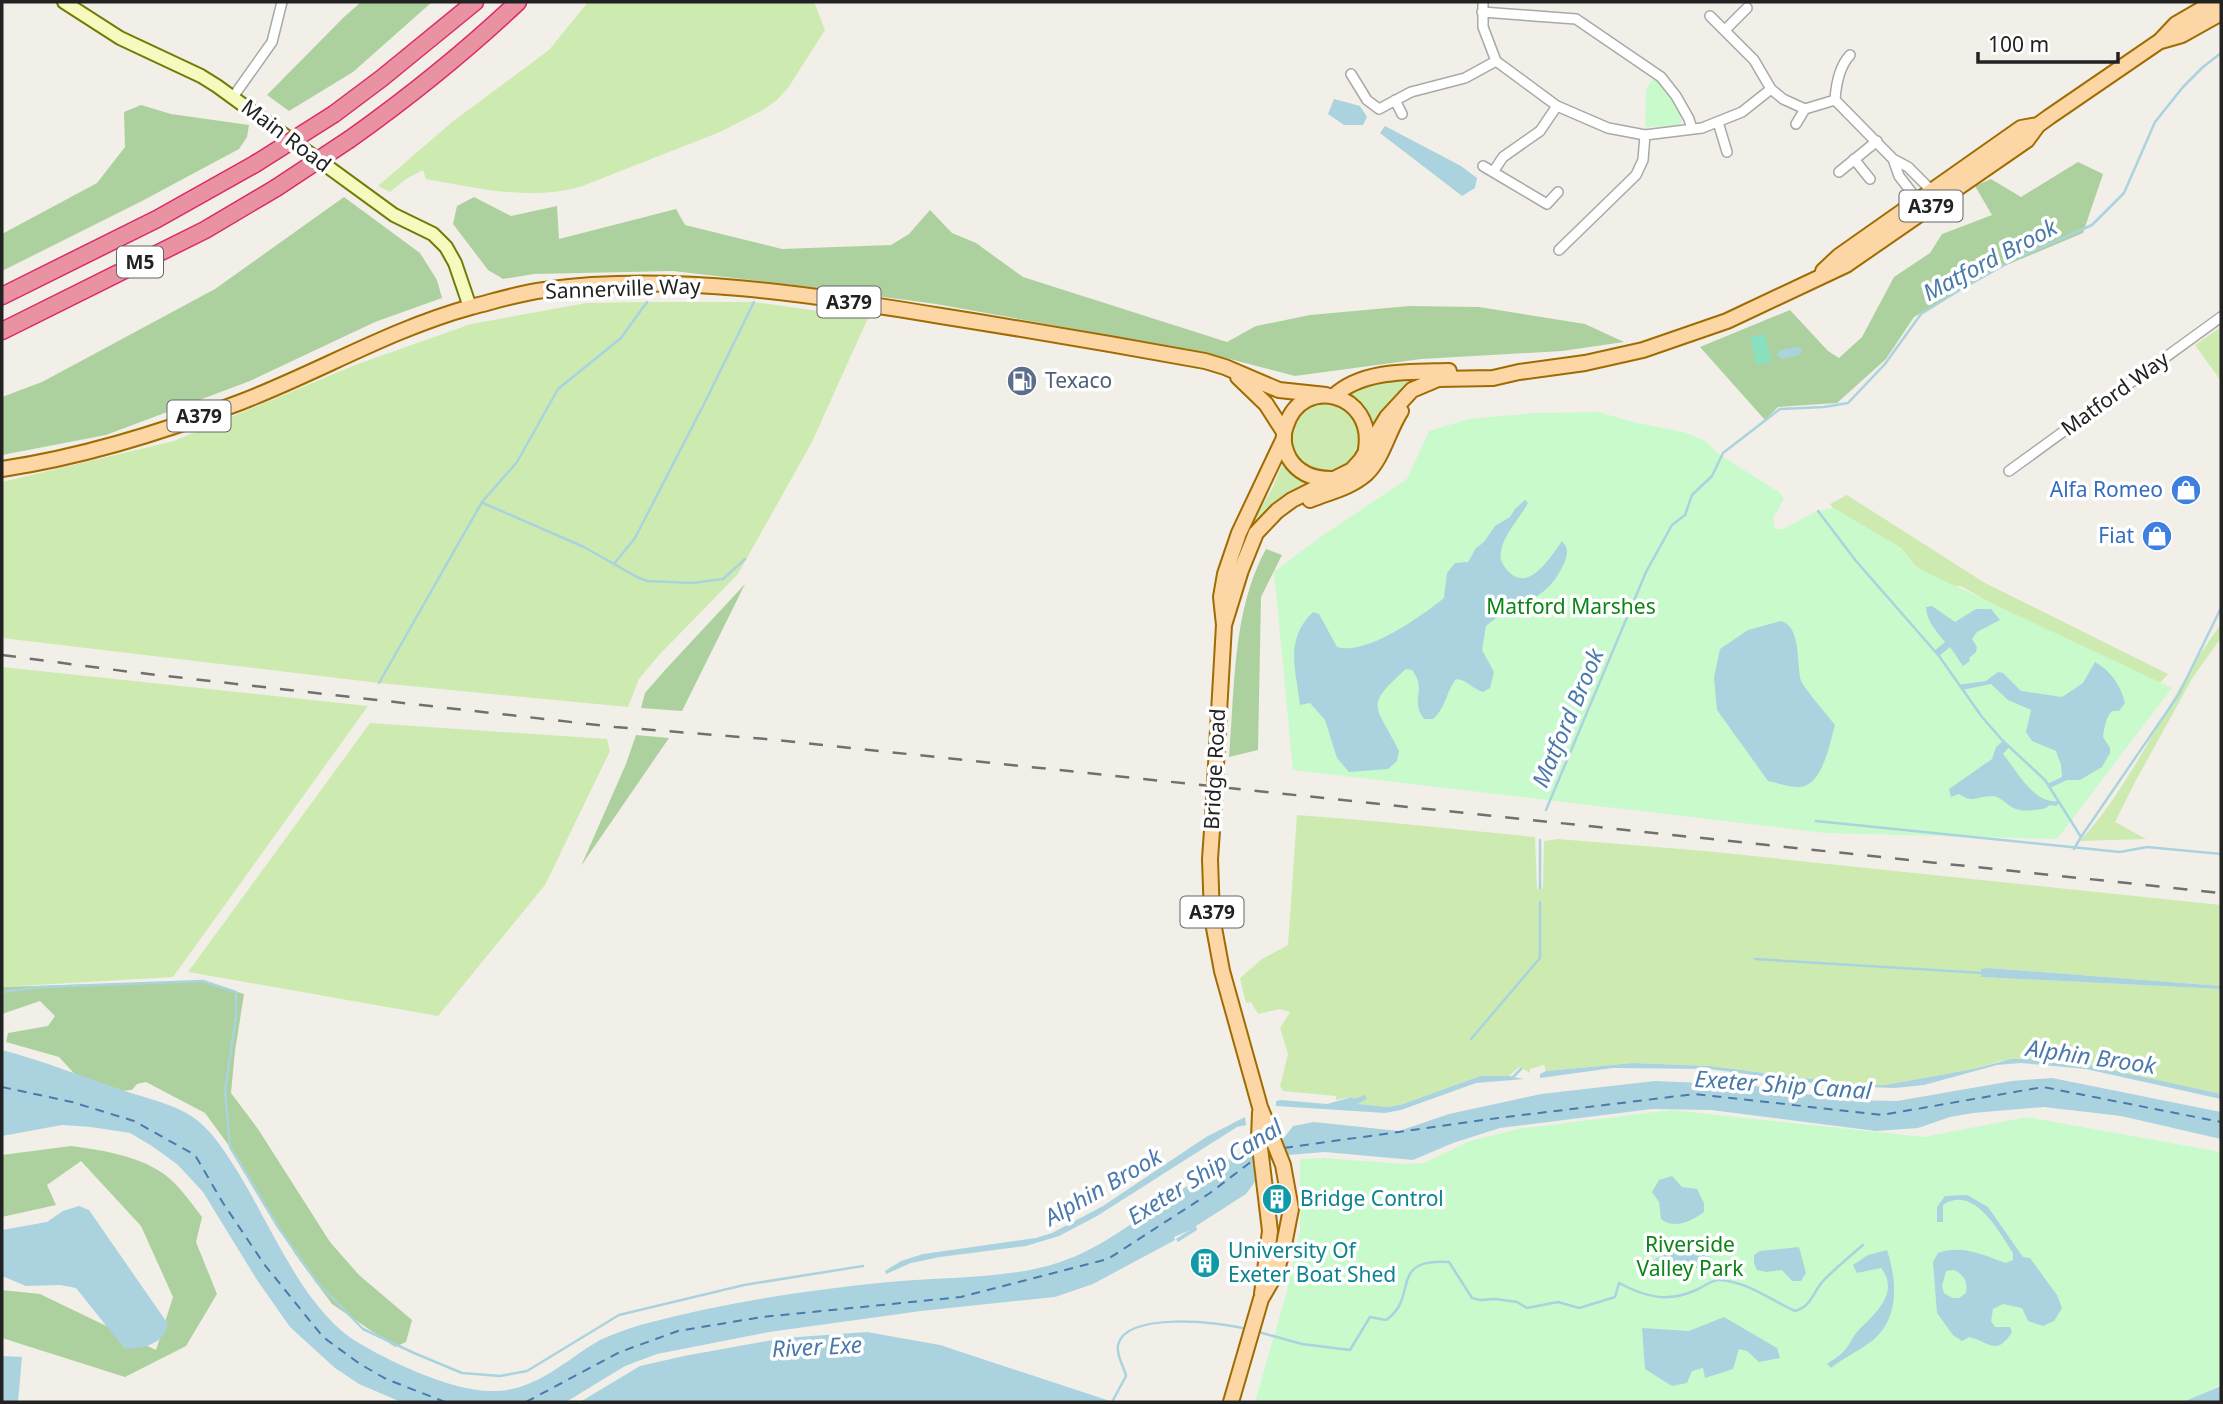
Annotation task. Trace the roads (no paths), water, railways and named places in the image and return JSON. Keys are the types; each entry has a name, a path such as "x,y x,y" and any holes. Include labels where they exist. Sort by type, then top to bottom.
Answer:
{"highway":[{"name":"M5","path":"2,296 157,219 256,164 334,114 475,2"},
{"name":"M5","path":"2,331 205,230 276,188 399,104 453,61 518,2"}],"main road":[{"name":"A379","path":"1224,625 1256,533 1277,511 1302,494 1352,470 1387,417 1412,390 1438,379 1493,378 1584,363 1662,345 1769,303 1818,277 1839,256 1922,206 2021,128 2038,125 2160,41 2176,24 2214,2"},
{"name":"A379","path":"2160,41 2182,35 2221,13"},
{"name":"Sannerville Way","path":"2,469 105,446 241,402 408,328 470,307 542,290 583,286 669,284 741,288 879,306 1104,343 1225,367 1279,390 1330,396"},
{"name":"Sannerville Way","path":"1225,367 1266,404 1284,435"},
{"name":"A379","path":"1340,477 1319,479 1302,472 1290,460 1284,435 1288,420 1300,404 1309,399 1330,396 1355,382 1380,376 1408,372 1492,369 1519,372"},
{"name":"A379","path":"1250,552 1273,524 1290,510 1346,486 1364,475 1378,457 1394,423 1413,397 1437,385 1462,379"},
{"name":"A379","path":"1330,396 1352,404 1363,417 1368,437 1366,450"},
{"name":"Bridge Road","path":"1261,1299 1275,1275 1283,1250 1291,1215 1289,1194 1275,1141 1260,1108 1222,971 1212,917 1210,859 1224,625 1221,597 1232,548 1284,435"},
{"name":"Bridge Road","path":"1231,1402 1261,1299 1270,1231 1260,1146 1260,1108"}],"street":[{"name":"Main Road","path":"64,2 120,37 201,76 394,215 433,234 446,247 455,263 470,307"},
{"path":"233,97 272,42 282,2"},
{"path":"1483,2 1483,27 1496,61 1557,106 1608,128 1646,135 1692,130 1742,112 1771,89"},
{"path":"1725,30 1747,8"},
{"path":"1482,12 1576,19 1661,76 1676,96 1692,130"},
{"path":"1710,16 1754,60 1771,89 1783,99 1805,109 1835,100"},
{"path":"1850,55 1841,69 1835,100 1893,159 1908,167 1937,195"},
{"path":"1351,74 1367,100 1380,108 1411,92 1465,78 1496,61"},
{"path":"1395,100 1402,114"},
{"path":"1493,172 1503,157 1540,131 1557,106"},
{"path":"1796,124 1805,109"},
{"path":"1718,122 1727,152"},
{"path":"1559,250 1636,175 1643,160 1646,135"},
{"path":"1839,172 1877,141"},
{"path":"1854,159 1870,179"},
{"path":"1893,159 1899,176 1922,206"},
{"path":"1483,166 1547,204 1558,192"},
{"name":"Matford Way","path":"2008,471 2221,317"}],"water":[{"path":"1334,99 1360,106 1367,117 1363,125 1344,125 1328,114"},
{"path":"1385,126 1461,166 1477,178 1475,188 1462,196 1380,133"},
{"path":"1798,347 1803,351 1799,355 1782,359 1777,355 1780,350"},
{"path":"1525,500 1528,503 1509,532 1501,551 1506,569 1516,577 1531,576 1546,563 1562,541 1567,555 1557,576 1540,594 1486,626 1482,650 1494,672 1490,688 1483,692 1456,679 1437,715 1433,719 1424,719 1418,706 1419,684 1412,670 1406,669 1383,692 1378,707 1399,751 1397,761 1388,769 1349,772 1337,758 1325,720 1310,703 1300,705 1294,656 1298,633 1304,623 1313,612 1319,614 1337,647 1363,646 1393,633 1444,598 1447,573 1455,563 1468,562 1495,526 1510,517"},
{"path":"1932,606 1955,622 1976,609 1991,609 2000,620 1977,632 1972,639 1977,647 1976,652 1963,666 1950,647 1939,656 1934,651 1945,642 1928,617 1926,607"},
{"path":"1781,621 1788,625 1795,638 1801,681 1835,725 1820,771 1809,784 1801,787 1768,781 1717,710 1714,677 1720,649 1748,630"},
{"path":"2095,662 2114,680 2125,703 2119,711 2112,711 2108,716 2103,737 2110,753 2102,767 2080,780 2067,780 2050,788 2047,784 2062,777 2061,765 2056,751 2032,741 2026,732 2031,710 2008,700 1991,684 1962,690 1958,685 1986,681 1998,672 2003,673 2021,691 2062,697 2083,683"},
{"path":"2003,741 2009,747 2003,754 2020,777 2033,792 2057,801 2059,803 2056,806 2025,811 2013,808 1992,796 1972,799 1959,794 1951,797 1949,789 1992,759 1996,747"},
{"path":"1981,969 2221,986 2221,989 1981,977"},
{"name":"Exeter Ship Canal","path":"2,1050 163,1103 190,1115 208,1130 222,1148 303,1285 337,1327 371,1350 422,1374 458,1386 491,1391 507,1390 535,1381 600,1340 636,1326 678,1316 798,1293 889,1282 994,1275 1054,1264 1081,1254 1106,1240 1245,1150 1250,1151 1283,1139 1293,1126 1314,1122 1399,1131 1449,1114 1541,1094 1655,1081 1750,1085 1844,1100 1897,1101 2012,1081 2052,1078 2221,1112 2221,1139 2121,1116 2044,1107 1973,1113 1950,1117 1918,1128 1876,1131 1711,1110 1652,1109 1500,1128 1453,1143 1413,1160 1325,1152 1288,1155 1271,1160 1246,1194 1196,1226 1197,1230 1178,1242 1176,1239 1190,1230 1093,1284 1055,1297 921,1311 769,1332 657,1354 625,1366 566,1402 401,1402 359,1384 335,1368 290,1327 257,1280 203,1192 178,1165 152,1146 130,1133 62,1125 2,1136"},
{"path":"2011,1059 2049,1059 2088,1065 2221,1094 2221,1099 2086,1069 2021,1063 1997,1065 1924,1085 1895,1088 1835,1086 1709,1069 1613,1068 1540,1078 1540,1074 1546,1071 1633,1063 1710,1066 1850,1084 1885,1085 1973,1069"},
{"path":"1480,1076 1524,1079 1476,1083 1401,1110 1385,1113 1276,1106 1276,1101 1281,1100 1327,1104 1365,1095 1367,1099 1357,1104 1388,1107"},
{"path":"1245,1117 1246,1125 1237,1127 1097,1216 1059,1236 1026,1246 911,1263 886,1274 885,1271 901,1261 923,1254 1036,1238 1052,1233 1103,1206 1206,1137"},
{"path":"1672,1176 1682,1187 1697,1189 1704,1203 1704,1212 1689,1221 1677,1224 1661,1219 1659,1202 1652,1192 1659,1180"},
{"path":"1967,1195 1988,1207 2023,1257 2030,1258 2057,1295 2062,1308 2054,1321 2043,1326 2028,1321 2022,1308 2003,1304 1993,1309 1991,1321 1995,1327 2010,1327 2012,1332 2001,1344 1992,1346 1969,1337 1962,1341 1953,1335 1937,1313 1933,1262 1938,1253 1964,1250 2006,1263 2013,1260 2013,1253 1993,1223 1975,1205 1954,1200 1943,1205 1943,1222 1937,1222 1937,1207 1945,1196","holes":["1954,1270 1963,1276 1966,1282 1966,1293 1959,1298 1952,1298 1944,1293 1942,1286 1946,1271"]},
{"path":"79,1206 89,1210 168,1324 166,1331 157,1341 138,1348 124,1348 76,1288 60,1285 26,1286 2,1276 2,1230 47,1222 63,1211"},
{"path":"1799,1247 1806,1273 1801,1281 1792,1281 1782,1270 1757,1270 1754,1255 1760,1251"},
{"path":"1688,1250 1711,1257 1694,1270 1677,1277 1660,1277 1641,1267 1665,1254"},
{"path":"1887,1250 1894,1286 1894,1299 1888,1321 1872,1341 1831,1368 1827,1364 1846,1349 1857,1332 1877,1311 1888,1287 1881,1268 1857,1273 1853,1265 1868,1255"},
{"path":"1724,1317 1777,1348 1780,1358 1759,1362 1747,1351 1739,1349 1733,1369 1705,1378 1703,1368 1692,1371 1687,1383 1672,1386 1645,1369 1642,1328 1689,1331"},
{"name":"River Exe","path":"867,1332 940,1345 1113,1402 580,1402 640,1366 784,1338"},
{"path":"2,1356 22,1357 18,1402 2,1402"},
{"path":"2221,1386 2221,1402 2183,1402"}],"waterway":[{"name":"Matford Brook","path":"1546,810 1646,572 1672,525 1685,515 1692,495 1712,476 1723,453 1780,409 1848,403 1885,364 1921,314 2015,259 2092,225 2124,193 2155,122 2183,87 2221,53"},
{"path":"379,683 482,502 517,462 558,389 621,338 647,302"},
{"path":"614,564 635,538 754,302"},
{"path":"483,503 584,547 647,581 692,583 723,579 745,559"},
{"path":"1818,511 1856,561 1939,656 1982,717 2003,741 2045,780 2081,837 2074,849"},
{"path":"2081,837 2179,694 2221,608"},
{"path":"1816,821 2120,852 2147,847 2221,854"},
{"name":"Matford Brook","path":"1540,840 1540,888"},
{"name":"Matford Brook","path":"1471,1039 1540,958 1540,902"},
{"path":"1755,959 1983,973"},
{"path":"2,992 40,987 203,981 236,992 236,1016 225,1091 230,1147 278,1227 317,1282 363,1329 462,1373 500,1376 527,1371 619,1315 744,1285 863,1266"},
{"path":"1511,1079 1521,1069"},
{"path":"1255,1331 1302,1344 1350,1350 1370,1317 1386,1320 1396,1311 1411,1273 1418,1266 1430,1262 1449,1262 1472,1298 1517,1302 1527,1308 1558,1302 1579,1308 1615,1297 1619,1283 1647,1295 1666,1297 1686,1294 1720,1280 1750,1288 1795,1311 1806,1305 1821,1283 1863,1245"},
{"path":"1112,1402 1126,1376 1118,1349 1125,1334 1138,1327 1176,1322 1246,1329"}],"railway":[{"path":"2,655 615,727 766,739 2221,893"}],"place":[{"name":"Texaco","path":"1022,381"},
{"name":"Alfa Romeo","path":"2186,490"},
{"name":"Fiat","path":"2157,536"},
{"name":"Bridge Control","path":"1277,1199"},
{"name":"University Of Exeter Boat Shed","path":"1205,1263"}],"park label":[{"name":"Matford Marshes","path":"1571,607"},
{"name":"Riverside Valley Park","path":"1690,1257"}],"water label":[{"name":"Alphin Brook","path":"2091,1057"},
{"name":"Alphin Brook","path":"1103,1187"}]}
